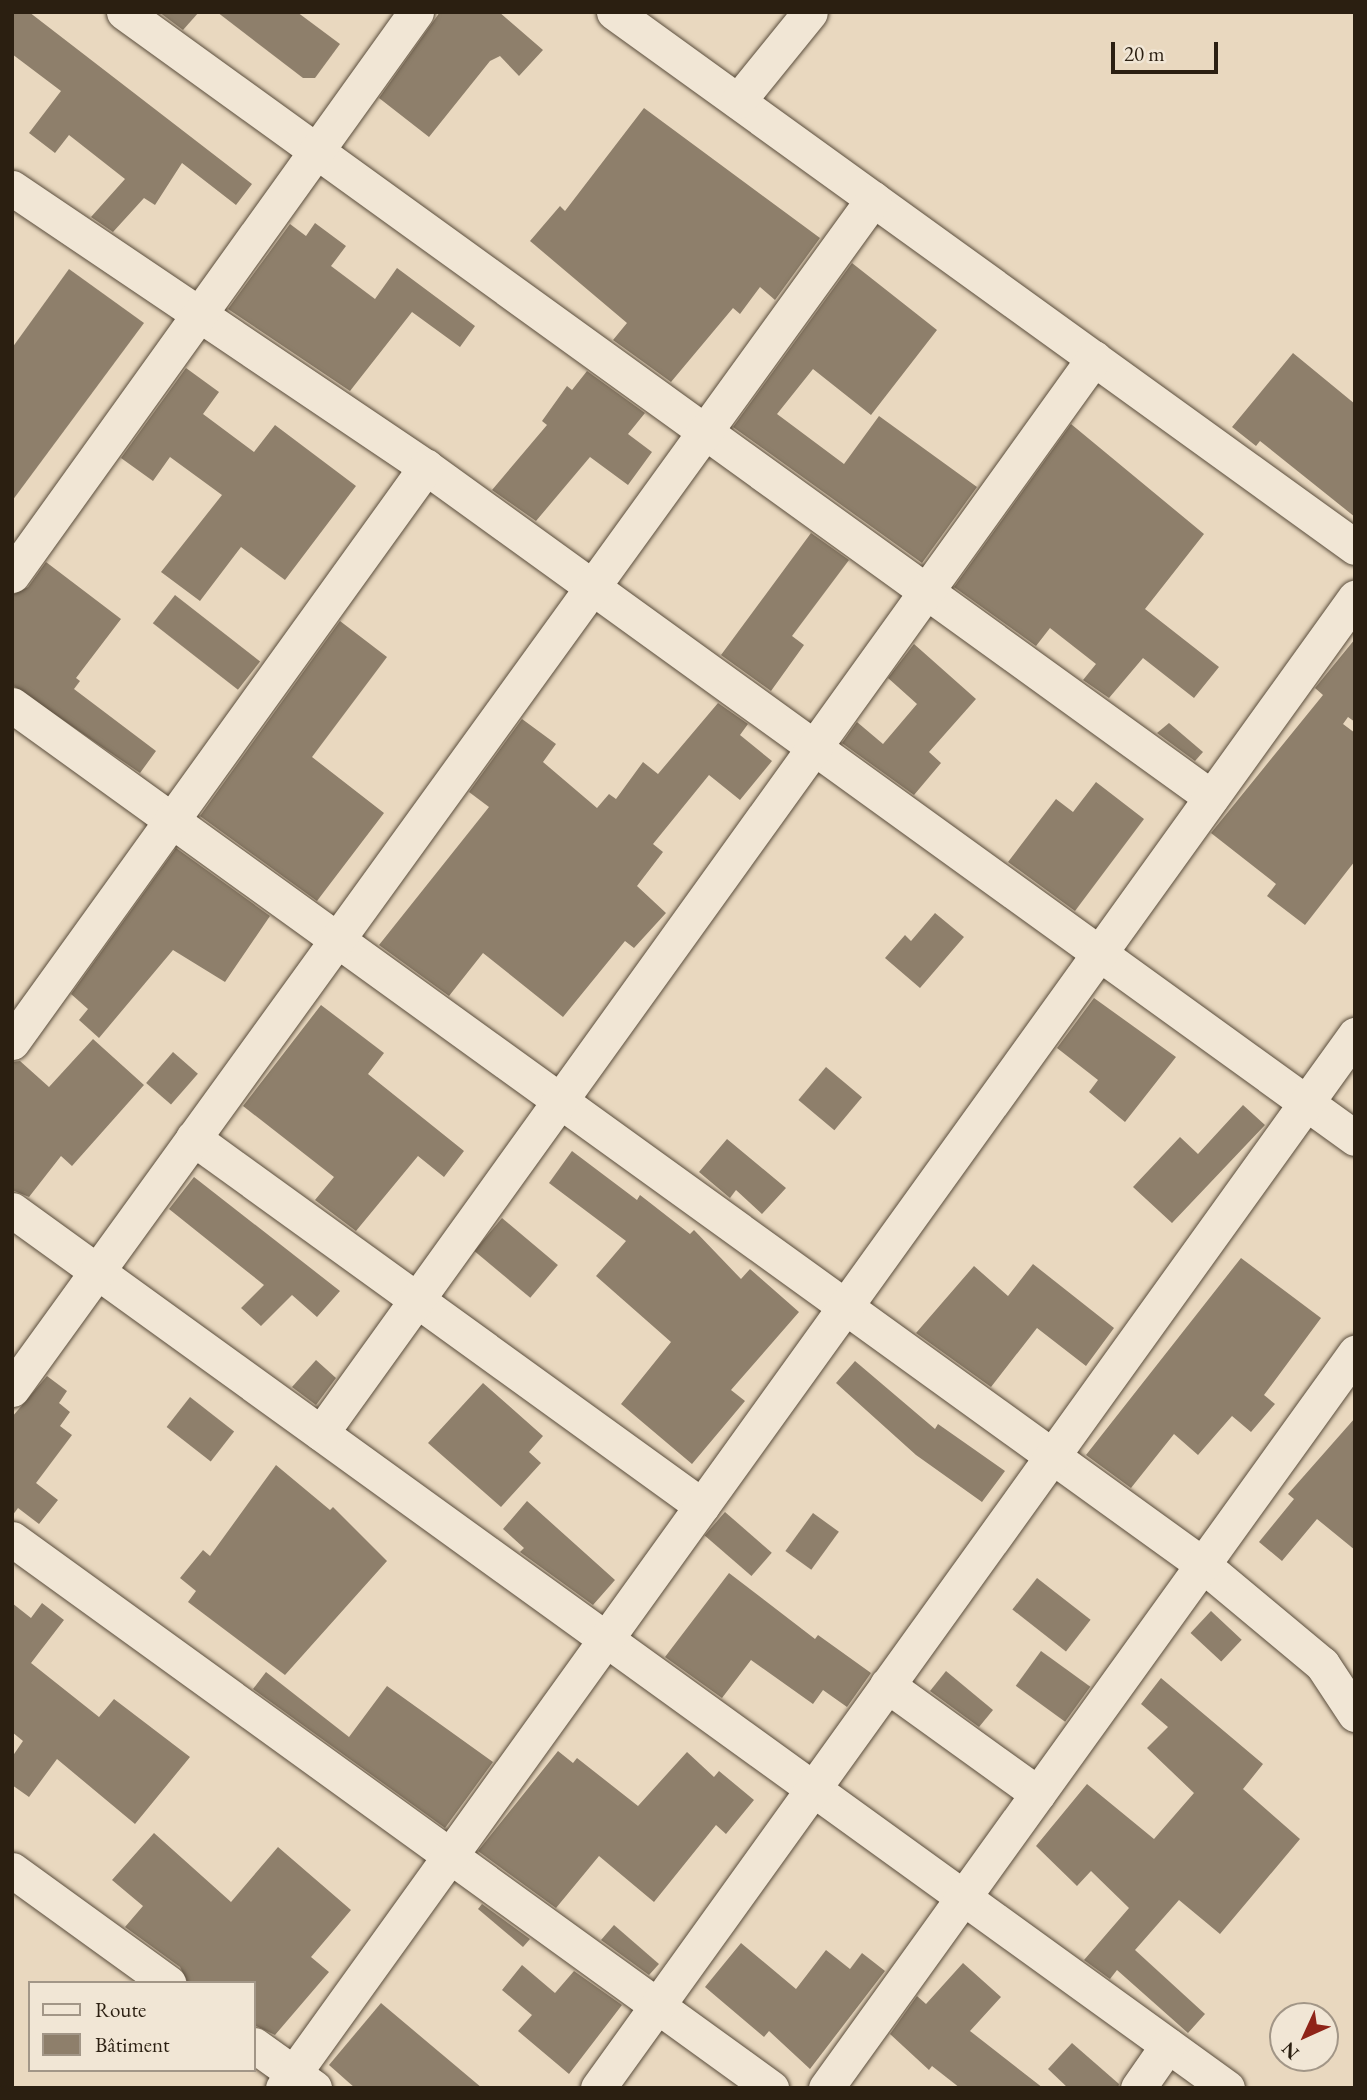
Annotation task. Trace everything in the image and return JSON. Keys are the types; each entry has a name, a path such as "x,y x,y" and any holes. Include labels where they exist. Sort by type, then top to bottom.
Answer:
{"street":[{"path":"124,12 1211,797"},
{"path":"12,575 416,12"},
{"path":"614,12 1355,547"},
{"path":"738,101 810,12"},
{"path":"12,188 426,467 1355,1138"},
{"path":"12,1389 873,199"},
{"path":"321,1433 1094,358"},
{"path":"12,1042 426,467"},
{"path":"256,2047 297,2083 450,1856 1355,598"},
{"path":"12,705 1203,1564 1322,1664 1355,1714"},
{"path":"598,2088 1355,1035"},
{"path":"193,1138 702,1506"},
{"path":"12,1210 1227,2088"},
{"path":"827,2088 1355,1353"},
{"path":"12,1539 771,2088"},
{"path":"887,1685 1038,1794"},
{"path":"12,1870 165,1981"},
{"path":"1138,2088 1168,2045"}],"building":[{"path":"12,12 29,12 252,184 236,205 182,163 155,205 144,198 113,232 91,217 125,179 69,135 55,153 29,133 61,91 12,54"},
{"path":"159,12 199,12 183,30"},
{"path":"217,12 297,12 340,44 315,78 303,78"},
{"path":"440,12 499,12 543,50 519,76 500,56 490,61 429,137 379,98"},
{"path":"644,108 820,238 775,300 760,287 740,314 733,308 671,382 613,340 627,323 530,241 560,206 565,211"},
{"path":"315,223 346,246 331,266 375,299 397,268 475,326 460,347 412,312 350,391 228,309 290,224 306,236"},
{"path":"852,263 937,330 871,415 813,369 777,414 844,464 879,416 977,487 922,563 733,427"},
{"path":"69,269 144,323 12,501 12,348"},
{"path":"1293,353 1355,404 1355,517 1260,441 1256,446 1232,427"},
{"path":"186,368 219,392 203,414 254,452 275,425 356,486 285,580 241,547 200,601 161,572 222,495 170,457 153,481 121,458"},
{"path":"587,371 645,413 628,434 652,452 628,485 590,457 536,521 492,490 547,425 542,421 567,386 572,390"},
{"path":"1071,424 1204,534 1145,609 1219,667 1194,698 1143,658 1109,698 1083,680 1096,664 1050,628 1036,646 954,587"},
{"path":"811,533 849,560 792,636 804,645 771,691 721,655"},
{"path":"46,562 121,619 76,678 80,681 74,689 156,751 140,773 12,685 12,595 28,587"},
{"path":"175,595 260,661 238,690 153,623"},
{"path":"340,621 387,657 312,757 384,813 317,901 200,816"},
{"path":"1355,639 1355,722 1348,717 1343,724 1355,733 1355,861 1305,925 1267,896 1276,884 1211,833 1323,695 1315,688"},
{"path":"914,644 976,699 929,752 941,763 914,795 842,743 857,722 883,744 917,704 888,678"},
{"path":"718,703 748,724 740,735 772,761 740,800 709,775 653,844 663,852 637,886 666,913 634,948 625,941 563,1017 483,953 449,996 379,945 489,807 469,792 522,719 556,744 543,762 597,808 609,794 616,799 643,762 658,774"},
{"path":"1169,723 1203,752 1195,761 1157,733"},
{"path":"1096,782 1144,819 1075,911 1008,862 1056,799 1073,812"},
{"path":"176,848 270,916 225,982 173,950 99,1038 79,1020 88,1009 71,994"},
{"path":"935,913 964,937 920,988 885,958 905,935 911,941"},
{"path":"1094,998 1176,1057 1125,1122 1089,1092 1098,1080 1057,1048"},
{"path":"321,1005 384,1053 368,1074 464,1151 444,1177 418,1156 356,1231 315,1200 334,1177 243,1106"},
{"path":"93,1039 144,1085 72,1166 61,1156 29,1197 12,1190 12,1062 20,1061 49,1087"},
{"path":"173,1052 198,1074 171,1105 146,1083"},
{"path":"826,1067 862,1097 834,1130 798,1100"},
{"path":"1243,1105 1265,1125 1172,1223 1133,1187 1180,1137 1198,1154"},
{"path":"727,1139 786,1188 762,1214 736,1190 730,1198 699,1172"},
{"path":"572,1151 637,1200 640,1195 690,1234 694,1230 741,1279 750,1269 799,1312 731,1390 745,1401 692,1464 621,1404 671,1342 596,1276 626,1241 549,1183"},
{"path":"194,1177 340,1291 317,1317 292,1295 261,1326 241,1308 264,1285 169,1209"},
{"path":"502,1218 558,1265 530,1298 474,1251"},
{"path":"1241,1258 1321,1318 1264,1395 1275,1404 1251,1432 1232,1416 1198,1455 1174,1434 1131,1488 1086,1455"},
{"path":"1033,1264 1114,1328 1086,1366 1037,1328 991,1387 916,1333 974,1266 1008,1296"},
{"path":"316,1360 336,1378 316,1405 292,1387"},
{"path":"855,1361 935,1429 938,1424 1005,1471 982,1502 916,1455 836,1383"},
{"path":"47,1376 67,1391 59,1403 70,1412 60,1426 72,1435 36,1483 58,1500 39,1524 18,1508 12,1516 12,1417"},
{"path":"483,1383 543,1436 529,1452 541,1463 501,1507 428,1443"},
{"path":"190,1397 234,1431 211,1461 167,1427"},
{"path":"1355,1418 1355,1550 1317,1519 1282,1561 1259,1542 1294,1499 1288,1494"},
{"path":"276,1465 330,1510 333,1507 387,1561 285,1675 188,1602 196,1591 180,1578 203,1550 210,1556"},
{"path":"527,1501 615,1580 593,1605 520,1552 524,1548 503,1529"},
{"path":"725,1512 772,1553 751,1576 705,1535"},
{"path":"813,1513 839,1532 811,1570 785,1551"},
{"path":"729,1573 815,1639 818,1635 871,1673 847,1707 823,1690 813,1704 751,1660 722,1698 665,1657"},
{"path":"1037,1578 1091,1620 1066,1651 1012,1610"},
{"path":"12,1603 31,1618 42,1603 64,1620 31,1663 99,1717 114,1699 190,1757 135,1824 57,1759 29,1797 12,1785 12,1757 23,1741 12,1732"},
{"path":"1211,1611 1242,1640 1221,1662 1191,1633"},
{"path":"1041,1651 1090,1687 1065,1722 1016,1686"},
{"path":"946,1671 993,1710 979,1727 930,1691"},
{"path":"266,1672 349,1737 387,1686 493,1762 445,1828 253,1689"},
{"path":"1161,1678 1263,1764 1243,1789 1300,1839 1220,1934 1179,1900 1135,1950 1205,2014 1188,2033 1117,1970 1110,1979 1084,1960 1129,1908 1091,1871 1077,1886 1036,1846 1087,1784 1154,1839 1194,1793 1147,1748 1168,1727 1141,1704"},
{"path":"558,1751 573,1763 577,1758 638,1806 687,1752 714,1777 719,1771 754,1800 726,1834 716,1825 654,1902 599,1856 556,1908 478,1851"},
{"path":"154,1833 231,1902 278,1847 351,1910 311,1957 329,1972 275,2035 256,2026 256,1981 187,1981 180,1967 125,1927 143,1906 112,1880"},
{"path":"482,1904 530,1939 523,1947 478,1909"},
{"path":"614,1925 659,1964 649,1975 601,1940"},
{"path":"741,1943 796,1989 826,1950 850,1969 862,1953 885,1971 810,2069 769,2031 764,2037 705,1987"},
{"path":"963,1963 1001,1997 970,2031 1043,2088 960,2088 932,2066 929,2070 890,2034 917,1996 926,2004"},
{"path":"522,1965 555,1993 574,1971 622,2005 569,2074 518,2031 532,2015 502,1990"},
{"path":"381,2003 482,2088 355,2088 329,2065"},
{"path":"1072,2043 1119,2084 1118,2088 1068,2088 1048,2069"}]}
